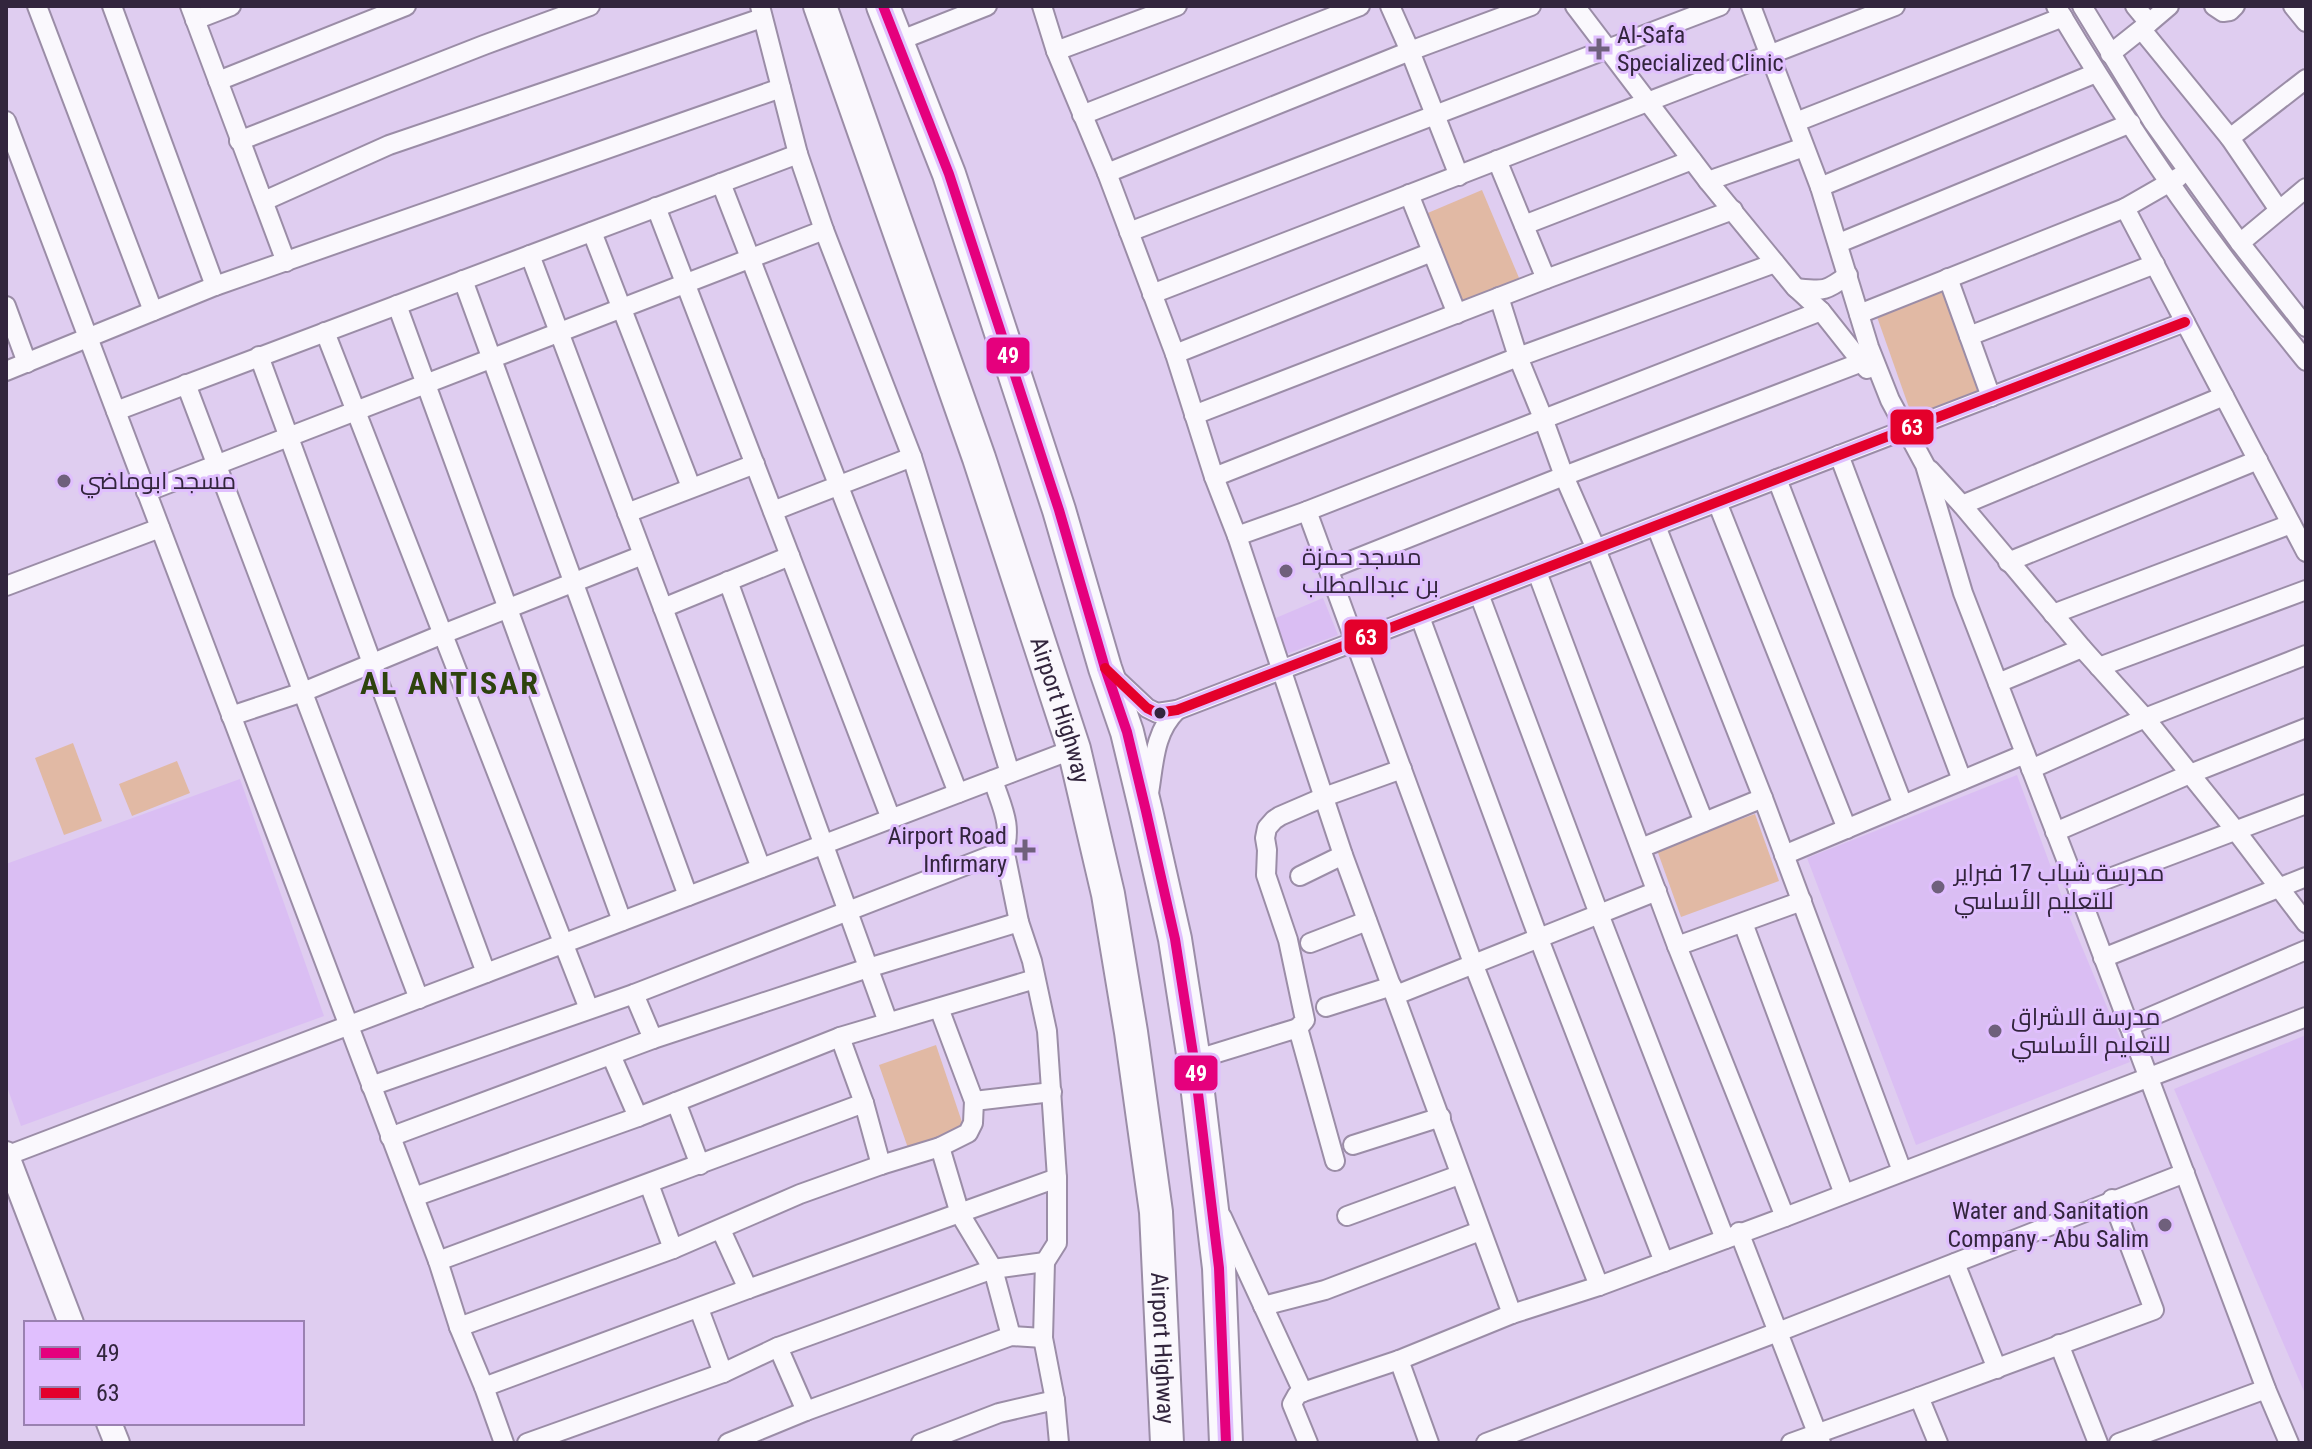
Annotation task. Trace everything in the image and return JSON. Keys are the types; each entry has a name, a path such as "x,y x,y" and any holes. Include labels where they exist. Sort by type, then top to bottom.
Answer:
{"highway":[{"name":"Airport Highway","path":"820,6 974,443 1074,749 1108,894 1156,1212 1166,1428"},
{"path":"883,6 949,174 1059,510 1127,732 1146,811 1175,939 1194,1060 1219,1268 1226,1443"},
{"path":"1156,1212 1181,1443"}],"street":[{"path":"37,6 153,311"},
{"path":"112,6 215,286"},
{"path":"231,6 192,13 286,262"},
{"path":"218,81 406,6"},
{"path":"239,141 590,6"},
{"path":"1042,6 1056,51 1107,173 1175,354 1343,855 1512,1314"},
{"path":"1056,51 1177,6"},
{"path":"1082,115 1360,6"},
{"path":"1390,6 1459,176"},
{"path":"1107,173 1410,51 1531,6"},
{"path":"1575,6 1708,181 1795,287 1821,311 1890,400"},
{"path":"1129,232 1720,6"},
{"path":"1751,6 1820,187 1869,347 1890,400 1925,465 1963,593 2289,1443"},
{"path":"1152,294 1895,6"},
{"path":"2082,6 2153,122 2240,243 2306,327"},
{"path":"2135,6 2146,26 2230,138 2279,210"},
{"path":"2110,54 2169,6"},
{"path":"2214,6 2223,12 2235,6"},
{"path":"2293,6 2306,22"},
{"path":"896,42 976,8"},
{"path":"264,201 389,145 761,12 798,154 824,230 912,457 1002,777 1008,829 1003,855"},
{"path":"1796,122 2059,12 2169,182 2222,256 2306,361"},
{"path":"1820,187 2096,73"},
{"path":"2230,138 2306,79"},
{"path":"6,371 215,286 781,88"},
{"path":"6,121 414,1197 459,1327 504,1443"},
{"path":"1839,243 2131,123"},
{"path":"1708,181 1804,147"},
{"path":"116,411 798,154"},
{"path":"1497,160 1546,279"},
{"path":"1524,225 1692,160"},
{"path":"1859,314 2125,208 2188,172"},
{"path":"721,183 958,793"},
{"path":"2240,243 2306,188"},
{"path":"1409,194 1457,314"},
{"path":"656,207 891,819"},
{"path":"2125,208 2306,552"},
{"path":"1194,415 1733,210"},
{"path":"146,492 824,230"},
{"path":"592,232 691,487"},
{"path":"1175,354 1432,252"},
{"path":"530,255 761,868"},
{"path":"1214,477 1518,357 1775,263"},
{"path":"1969,336 2155,264"},
{"path":"1795,287 1821,291 1830,289 1848,275"},
{"path":"1948,278 1991,397"},
{"path":"463,280 688,896"},
{"path":"1499,297 1518,357 1564,476 1704,822"},
{"path":"397,305 622,921"},
{"path":"6,306 27,363"},
{"path":"1237,536 1821,311"},
{"path":"1105,668 1147,708 1157,713 1177,710 2185,322"},
{"path":"325,332 589,1009"},
{"path":"259,356 486,973"},
{"path":"1330,569 1862,362"},
{"path":"186,384 419,999"},
{"path":"1962,505 2224,396"},
{"path":"1839,455 1962,780"},
{"path":"773,511 912,457"},
{"path":"2008,562 2258,460"},
{"path":"627,513 755,464"},
{"path":"1925,465 2145,718 2306,923"},
{"path":"1777,479 1903,805"},
{"path":"1717,502 1847,829"},
{"path":"1307,511 1473,963 1599,1286"},
{"path":"2053,614 2291,524"},
{"path":"1656,526 1763,798 1902,1171"},
{"path":"6,586 160,528"},
{"path":"231,716 303,692 643,555"},
{"path":"663,608 790,556"},
{"path":"1537,572 1677,946 1785,1217"},
{"path":"728,581 888,1022"},
{"path":"2099,667 2306,590"},
{"path":"1479,594 1599,914 1732,1236 1778,1332 1819,1438"},
{"path":"1420,617 1539,939 1664,1262"},
{"path":"1998,683 2082,648"},
{"path":"1784,855 1962,780 2028,762 2306,655"},
{"path":"1146,811 1159,738 1166,721 1177,710"},
{"path":"2055,832 2306,728"},
{"path":"70,1321 6,1155 1074,749"},
{"path":"1194,1060 1298,1028 1305,1020 1288,940 1266,875 1267,828 1274,820 1324,797 1402,769"},
{"path":"1641,848 1763,798"},
{"path":"2078,890 2306,804"},
{"path":"371,1086 634,994 846,910 995,854 1003,855 1032,961 1047,1031 1057,1178 1057,1243 1045,1262 1043,1338 1055,1400 1059,1443"},
{"path":"1300,876 1343,855"},
{"path":"2103,958 2306,877"},
{"path":"1326,1007 1394,991 1539,939 1657,891"},
{"path":"1677,946 1802,901"},
{"path":"1310,943 1367,921"},
{"path":"390,1137 653,1039 1019,922"},
{"path":"1743,923 1844,1194"},
{"path":"2129,1026 2306,950"},
{"path":"414,1197 638,1117 840,1037 1035,979"},
{"path":"634,994 653,1039"},
{"path":"459,1327 673,1249 800,1194 940,1147 968,1133 973,1123 974,1101 939,1008"},
{"path":"1308,1443 1292,1404 1303,1392 1399,1360 1512,1314 1599,1286 1785,1217 2306,1017"},
{"path":"1298,1028 1335,1161"},
{"path":"840,1037 864,1103 881,1165"},
{"path":"611,1055 638,1117"},
{"path":"974,1101 1052,1092"},
{"path":"676,1102 700,1165"},
{"path":"438,1261 864,1103"},
{"path":"1353,1145 1441,1117"},
{"path":"940,1147 960,1214 993,1269 1011,1336"},
{"path":"1486,1443 2185,1173"},
{"path":"1347,1216 1459,1175"},
{"path":"484,1387 1057,1178"},
{"path":"649,1184 673,1249"},
{"path":"1210,1191 1303,1392"},
{"path":"1791,1443 1819,1438 1919,1397 2154,1310 2112,1199"},
{"path":"721,1230 748,1289"},
{"path":"1263,1306 1325,1290 1480,1231"},
{"path":"527,1443 723,1373 778,1347 993,1269 1045,1262"},
{"path":"1955,1263 1997,1369"},
{"path":"699,1309 723,1373"},
{"path":"739,1441 806,1411 1011,1336 1043,1338"},
{"path":"2059,1344 2098,1443"},
{"path":"778,1347 806,1411"},
{"path":"1399,1360 1429,1443"},
{"path":"2119,1443 2266,1389"},
{"path":"1919,1397 1938,1443"},
{"path":"921,1443 999,1413 1055,1400"},
{"path":"1151,1443 1166,1428"}],"shaded area":[{"path":"1482,190 1522,285 1463,310 1423,215"},
{"path":"1944,286 1982,389 1912,416 1876,314"},
{"path":"1323,598 1338,635 1284,655 1271,620"},
{"path":"73,743 102,821 64,835 35,758"},
{"path":"177,761 190,793 132,816 119,784"},
{"path":"2017,775 2069,916 2130,1062 1916,1145 1807,858"},
{"path":"240,779 324,1016 21,1126 6,1084 6,864"},
{"path":"1755,814 1779,881 1681,917 1657,850"},
{"path":"2306,1035 2306,1396 2174,1089"},
{"path":"936,1045 964,1128 908,1148 879,1065"}],"transit line":[{"name":"49","path":"883,6 949,174 1059,510 1127,732 1146,811 1175,939 1194,1060 1219,1268 1226,1443"},
{"name":"63","path":"1105,668 1147,708 1157,713 1177,710 2185,322"}],"place":[{"name":"Al-Safa Specialized Clinic","path":"1599,49"},
{"name":"مسجد ابوماضي","path":"64,481"},
{"name":"مسجد حمزة بن عبدالمطلب","path":"1286,571"},
{"name":"Airport Road Infirmary","path":"1025,850"},
{"name":"مدرسة شباب 17 فبراير للتعليم الأساسي","path":"1938,887"},
{"name":"مدرسة الاشراق للتعليم الأساسي","path":"1995,1031"},
{"name":"Water and Sanitation Company - Abu Salim","path":"2165,1225"}],"district":[{"name":"AL ANTISAR","path":"450,683"}]}
